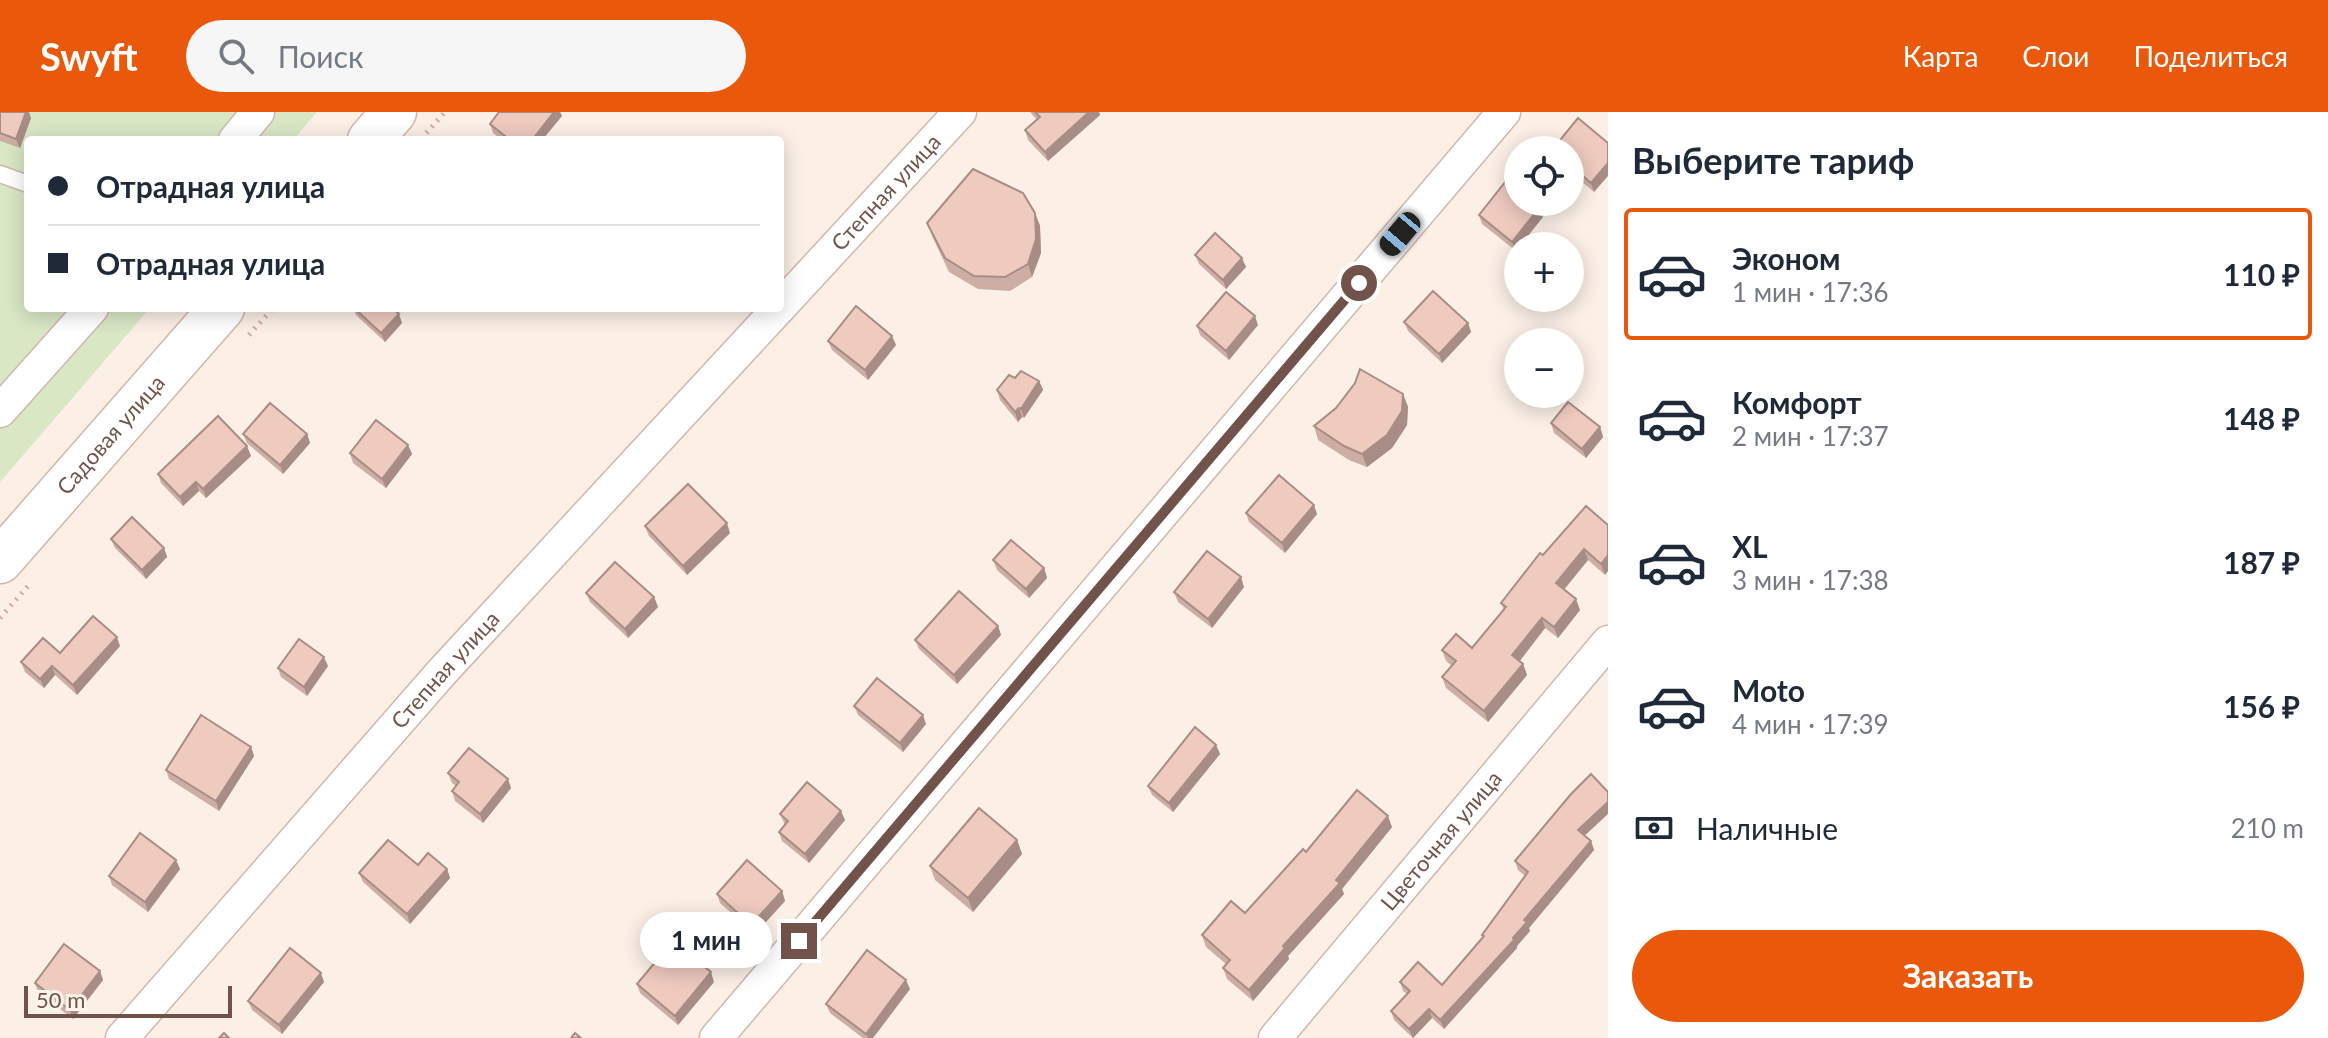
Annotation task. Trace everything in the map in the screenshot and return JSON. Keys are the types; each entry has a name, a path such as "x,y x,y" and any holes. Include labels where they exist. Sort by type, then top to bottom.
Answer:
{"main road":[{"path":"373,136 394,112"},
{"name":"Садовая улица","path":"0,561 218,312"}],"street":[{"path":"238,136 258,112"},
{"name":"Степная улица","path":"784,302 960,112"},
{"path":"716,1038 1504,112"},
{"path":"0,411 88,312"},
{"name":"Степная улица","path":"122,1038 442,672 774,312"},
{"name":"Цветочная улица","path":"1275,1038 1608,642"}],"lane":[{"path":"0,174 24,183"}],"path":[{"path":"424,136 445,112"}],"green space":[{"path":"0,112 317,112 296,136 24,136 24,312 147,312 0,482"}],"building":[{"path":"0,112 26,112 16,139 0,133"},
{"path":"499,112 554,112 535,136 505,136 490,124"},
{"path":"1035,112 1089,112 1045,152 1025,130 1040,117"},
{"path":"1578,118 1608,143 1608,163 1591,183 1584,177 1584,136 1563,136"},
{"path":"973,169 1023,193 1035,213 1036,239 1028,264 1005,277 974,276 945,258 927,223"},
{"path":"1504,184 1504,216 1533,216 1520,232 1504,232 1504,235 1479,215"},
{"path":"1215,233 1242,258 1223,280 1195,255"},
{"path":"1433,291 1468,323 1439,354 1404,322"},
{"path":"1226,292 1255,316 1226,351 1197,326"},
{"path":"856,306 892,336 865,370 828,341"},
{"path":"358,312 399,314 381,333"},
{"path":"1360,369 1403,394 1402,411 1387,435 1362,454 1314,426 1336,408 1355,383"},
{"path":"1021,371 1039,381 1021,409 1015,412 997,390 1009,375 1015,378"},
{"path":"270,403 307,434 280,465 243,434"},
{"path":"1563,408 1576,408 1600,427 1582,449 1551,423"},
{"path":"218,416 247,446 203,489 196,482 180,497 158,474"},
{"path":"376,420 408,445 382,479 350,453"},
{"path":"1279,475 1314,505 1282,543 1246,513"},
{"path":"688,484 727,523 683,566 645,526"},
{"path":"1586,506 1608,525 1608,555 1601,564 1584,549 1556,583 1576,599 1554,627 1542,618 1512,655 1523,664 1484,711 1442,677 1456,661 1442,650 1456,634 1472,648 1506,607 1501,603 1540,553 1543,555"},
{"path":"132,517 164,548 142,570 111,539"},
{"path":"1011,540 1044,568 1026,589 993,560"},
{"path":"1207,551 1241,577 1208,619 1174,592"},
{"path":"615,562 654,597 625,629 586,593"},
{"path":"959,591 998,626 954,675 915,640"},
{"path":"93,616 117,637 73,685 52,666 40,679 21,662 43,638 60,653"},
{"path":"299,639 324,657 304,687 278,668"},
{"path":"877,678 923,715 900,743 854,706"},
{"path":"201,715 251,747 216,801 166,770"},
{"path":"1195,727 1216,745 1169,803 1148,786"},
{"path":"469,748 508,779 480,814 452,791 459,782 448,773"},
{"path":"1591,774 1608,792 1608,802 1578,830 1591,841 1524,920 1527,922 1514,940 1440,1020 1429,1009 1409,1029 1391,1011 1410,991 1400,982 1418,962 1442,985 1484,936 1528,872 1515,861"},
{"path":"807,782 841,811 805,854 779,832 788,821 780,814"},
{"path":"1357,790 1388,816 1336,880 1340,883 1283,946 1285,948 1249,990 1223,968 1230,960 1202,935 1231,901 1245,913 1303,849 1306,852"},
{"path":"979,808 1017,840 968,898 930,866"},
{"path":"140,833 176,860 145,902 109,876"},
{"path":"388,840 418,865 428,853 447,869 407,914 359,873"},
{"path":"747,860 782,891 751,925 717,894"},
{"path":"673,941 711,972 675,1016 637,984"},
{"path":"64,944 100,971 70,1010 35,983"},
{"path":"290,948 321,973 279,1025 248,1001"},
{"path":"867,950 906,980 866,1034 826,1004"}],"route":[{"path":"799,941 1359,283"}]}
